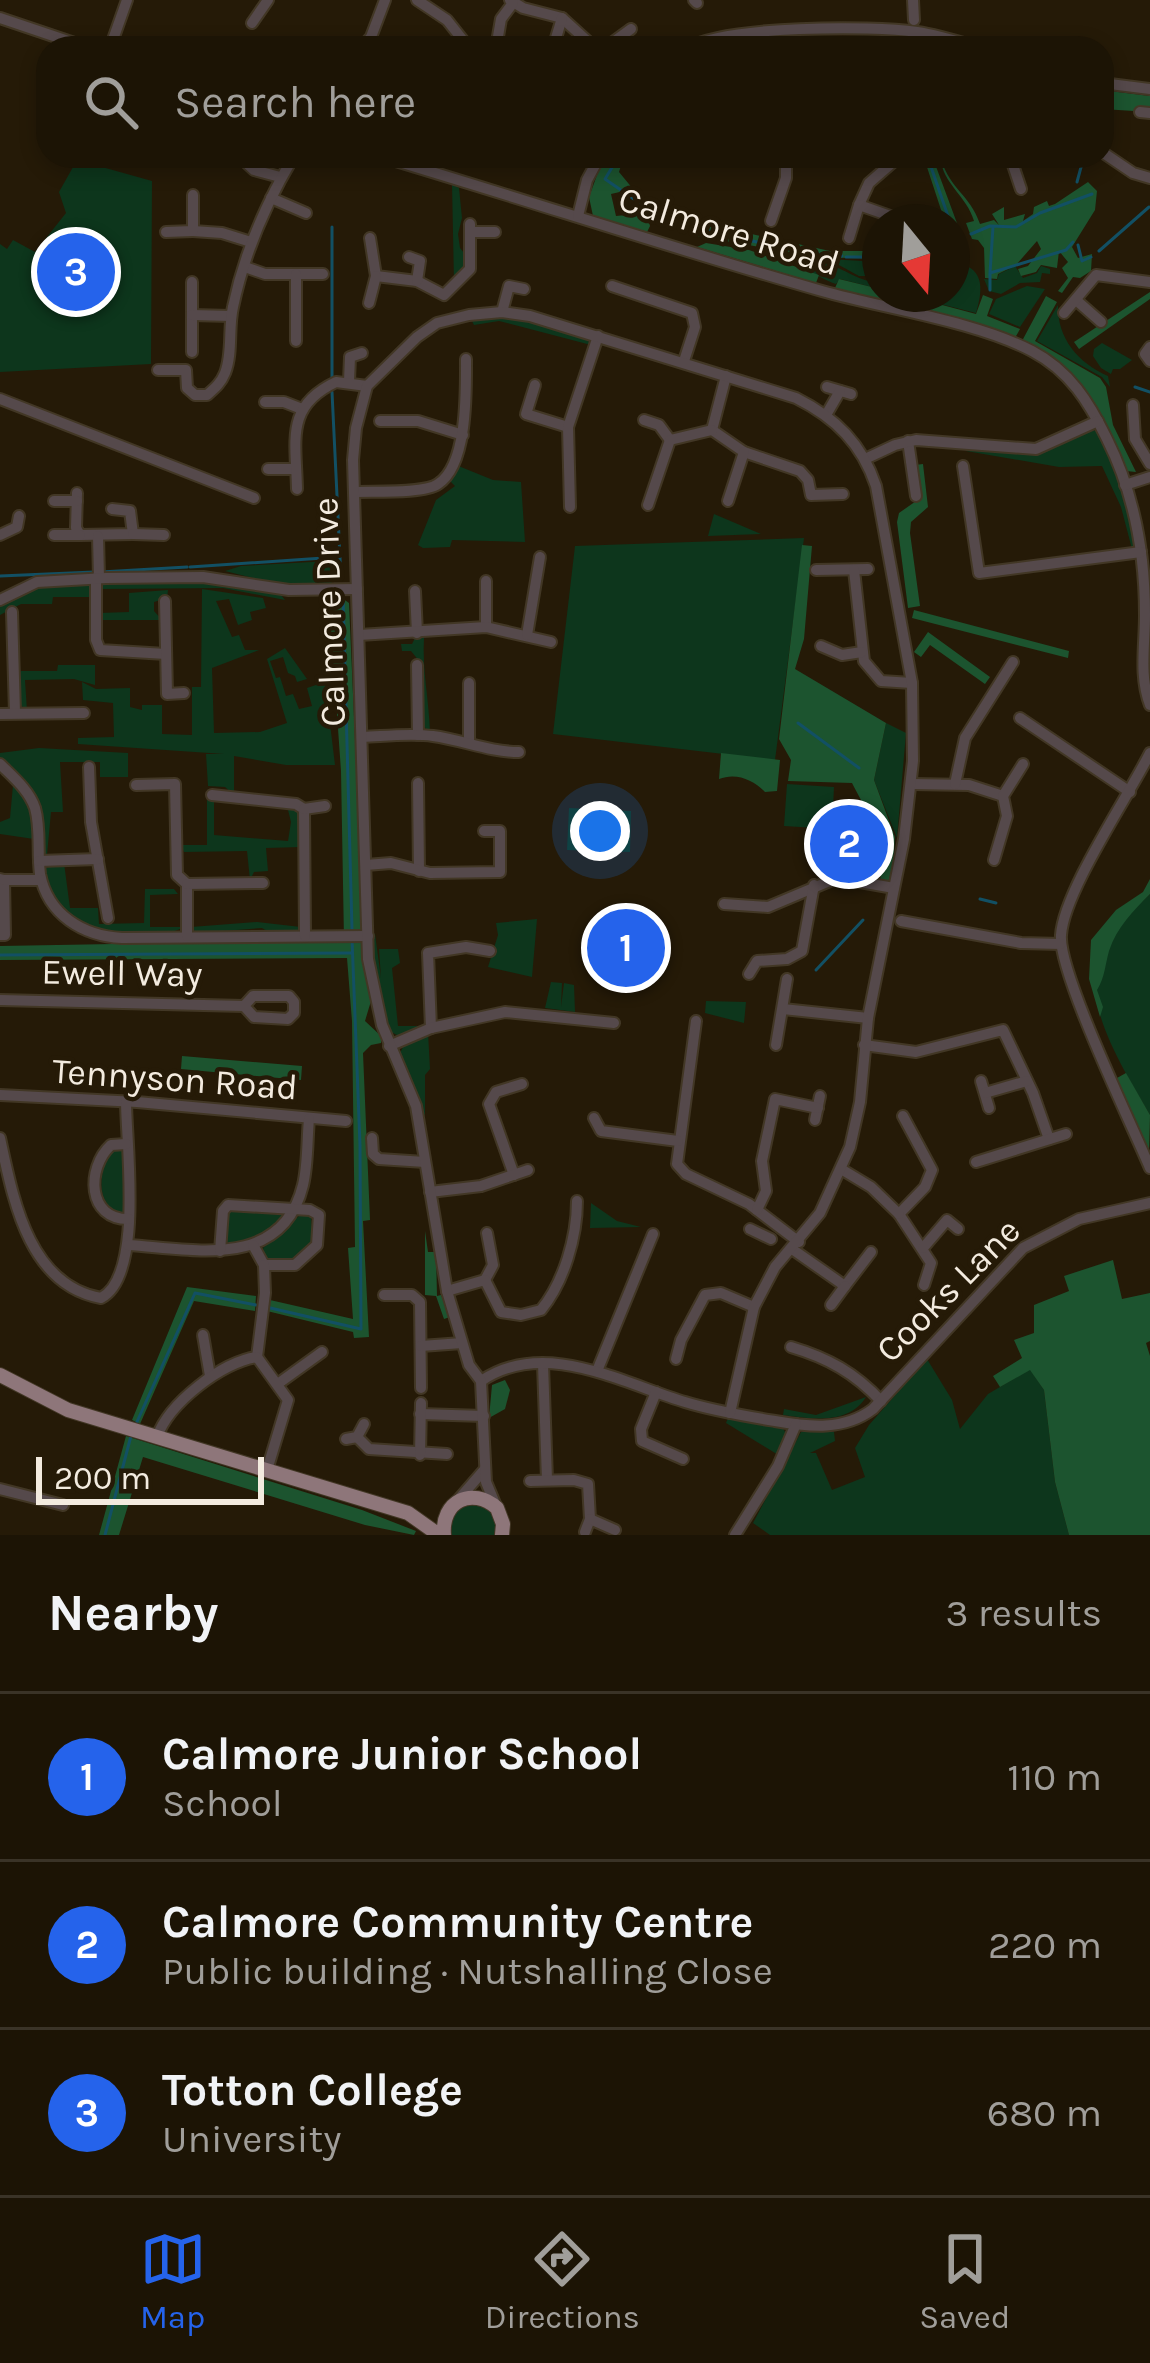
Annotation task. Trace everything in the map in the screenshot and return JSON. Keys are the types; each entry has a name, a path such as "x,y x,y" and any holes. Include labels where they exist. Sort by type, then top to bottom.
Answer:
{"main road":[{"path":"0,1375 56,1406 407,1513 441,1535 453,1504"},
{"path":"407,1513 481,1497 516,1535"},
{"path":"500,1513 502,1535"}],"street":[{"path":"114,36 127,0"},
{"path":"252,23 268,0"},
{"path":"373,36 385,0"},
{"path":"418,0 447,20 460,36"},
{"path":"913,0 914,20"},
{"path":"497,36 500,19 512,2 562,18 582,36"},
{"path":"0,18 53,36"},
{"path":"557,36 562,18"},
{"path":"621,36 631,29"},
{"path":"725,36 807,31 935,36"},
{"path":"807,31 807,36"},
{"path":"1114,84 1150,89"},
{"path":"1114,160 1150,178"},
{"path":"252,168 280,177"},
{"path":"158,370 186,370 187,388 195,395 212,392 222,380 229,361 231,316 251,242 286,168"},
{"name":"Calmore Road","path":"419,168 824,292 1017,344 1070,378 1098,421 1125,485 1141,552 1148,619 1143,676 1150,705"},
{"path":"578,216 594,168"},
{"path":"771,221 786,198 786,168"},
{"path":"849,238 869,183 886,168"},
{"path":"1014,168 1021,189"},
{"path":"193,195 193,231"},
{"path":"271,198 306,213"},
{"path":"444,295 470,269 470,228 495,232"},
{"path":"166,232 222,233 251,242"},
{"path":"369,303 376,275 370,238"},
{"path":"409,257 420,261 417,281"},
{"path":"245,267 266,274 322,274"},
{"path":"296,274 296,341"},
{"path":"376,275 417,281 444,295"},
{"path":"1064,313 1096,275 1150,282"},
{"path":"192,282 192,352"},
{"path":"502,312 508,286 524,289"},
{"path":"611,286 633,286 692,313 694,326 684,362"},
{"path":"444,295 449,319"},
{"path":"1076,300 1101,322"},
{"path":"297,489 297,421 317,392 336,382 367,386 417,337 449,319 502,312 796,398 844,430 865,459 881,512 912,683 912,784 868,1018 857,1118 820,1213 775,1267 754,1307 730,1413 597,1371 543,1364 481,1382"},
{"path":"192,315 231,316"},
{"path":"554,496 570,501 568,427 598,337"},
{"path":"1150,347 1145,354 1150,362"},
{"path":"349,381 350,357 362,353"},
{"path":"354,492 440,484 463,435 460,387 466,359"},
{"path":"712,430 726,376"},
{"path":"222,380 234,390"},
{"path":"535,385 526,414 568,427"},
{"name":"Calmore Drive","path":"367,386 354,442 354,492 373,991 389,1046 416,1106 446,1291 473,1374 481,1382 486,1482 500,1513"},
{"path":"826,415 839,391"},
{"path":"0,399 225,484 246,499"},
{"path":"265,402 302,409"},
{"path":"1150,427 1132,418 1136,440 1150,464"},
{"path":"644,420 658,425 670,440"},
{"path":"380,421 418,422 463,435"},
{"path":"865,459 908,441 1036,449 1098,421"},
{"path":"670,440 712,430 744,452 800,471 808,480 811,509"},
{"path":"648,505 670,440"},
{"path":"908,441 916,496"},
{"path":"728,501 744,452"},
{"path":"963,466 980,572 1141,552"},
{"path":"268,469 296,469"},
{"path":"1125,485 1150,477"},
{"path":"811,495 843,494"},
{"path":"54,501 77,497 80,535"},
{"path":"112,509 130,511 133,534"},
{"path":"0,536 20,526"},
{"path":"54,535 164,535"},
{"path":"98,536 96,640 100,650 166,654"},
{"path":"526,635 541,582 540,556"},
{"path":"816,570 868,569"},
{"path":"854,570 867,668 888,683 912,683"},
{"path":"0,600 38,582 98,578 202,577 289,590 357,589"},
{"path":"486,581 486,627"},
{"path":"416,591 422,606 417,633"},
{"path":"162,605 166,694 184,693"},
{"path":"13,612 15,713"},
{"path":"359,635 486,627 551,641"},
{"path":"821,646 842,656 862,652"},
{"path":"956,784 961,745 1013,662"},
{"path":"417,664 418,735"},
{"path":"470,742 473,689"},
{"path":"0,714 84,713"},
{"path":"1020,718 1130,792"},
{"path":"364,737 418,735 470,742 484,750 519,752"},
{"path":"1149,1163 1073,985 1061,944 1063,927 1086,872 1150,753"},
{"path":"994,860 1007,816 1004,796 1023,764"},
{"path":"89,767 91,821 108,918"},
{"path":"2,770 24,788 34,808 41,880 64,917 88,933 122,938 368,936"},
{"path":"418,783 419,871"},
{"path":"136,784 175,784 177,875 187,884 262,883"},
{"path":"912,784 956,784 1004,796"},
{"path":"212,795 296,804 304,809 325,806"},
{"path":"304,809 305,936"},
{"path":"366,865 391,863 419,871 500,878 506,831 484,831"},
{"path":"39,861 98,859"},
{"path":"724,904 768,907 814,885 843,878 894,888"},
{"path":"0,935 5,935 2,880 41,880"},
{"path":"187,884 188,935"},
{"path":"748,974 757,961 802,951 814,885"},
{"path":"901,921 1021,943 1061,944"},
{"path":"431,1028 428,953 466,947 490,952"},
{"path":"776,1045 788,979"},
{"name":"Ewell Way","path":"0,1000 244,1006"},
{"path":"783,1009 868,1018"},
{"path":"389,1046 431,1028 505,1012 596,1027 614,1024"},
{"path":"696,1022 678,1141 681,1171 758,1210 845,1286"},
{"path":"864,1045 916,1052 1005,1025 1049,1139"},
{"path":"989,1108 983,1087 1027,1081"},
{"path":"514,1175 489,1104 492,1094 522,1084"},
{"name":"Tennyson Road","path":"0,1095 346,1121"},
{"path":"758,1210 766,1191 762,1161 775,1099 818,1108"},
{"path":"0,1138 24,1229 40,1256 65,1280 94,1297 105,1296 113,1289 128,1245 126,1101"},
{"path":"899,1214 925,1187 932,1170 903,1116"},
{"path":"594,1118 601,1130 678,1141"},
{"path":"128,1245 220,1251 253,1245 280,1227 304,1182 309,1119"},
{"path":"981,1157 1066,1133"},
{"path":"372,1138 373,1154 379,1159 425,1162"},
{"path":"126,1144 111,1145 101,1154 93,1183 106,1214 129,1219"},
{"path":"841,1169 856,1175 899,1214 932,1266 946,1270"},
{"path":"430,1192 481,1186 528,1170"},
{"path":"485,1280 502,1312 521,1315 541,1310 567,1258 577,1201"},
{"name":"Cooks Lane","path":"730,1413 796,1424 845,1423 864,1415 1024,1248 1079,1219 1150,1203"},
{"path":"220,1251 223,1210 228,1204 317,1212 317,1245 295,1265 264,1265"},
{"path":"923,1248 947,1220 958,1229"},
{"path":"750,1228 769,1238 774,1223"},
{"path":"446,1291 485,1280 493,1265 488,1233"},
{"path":"597,1371 654,1240"},
{"path":"253,1245 264,1265 265,1291 257,1358 288,1400 267,1470"},
{"path":"831,1305 871,1252"},
{"path":"924,1285 932,1266"},
{"path":"401,1278 402,1295"},
{"path":"676,1359 705,1295 721,1293 754,1307"},
{"path":"384,1295 415,1296 419,1302 421,1388"},
{"path":"202,1336 210,1376"},
{"path":"421,1346 462,1342"},
{"path":"790,1347 857,1376 881,1401"},
{"path":"279,1383 322,1352"},
{"path":"157,1437 161,1426 210,1376 257,1358"},
{"path":"543,1364 547,1480"},
{"path":"656,1392 641,1429 642,1441 683,1459"},
{"path":"420,1455 420,1409 484,1417"},
{"path":"364,1424 352,1438 420,1455 448,1454"},
{"path":"736,1535 778,1466 796,1424"},
{"path":"453,1504 486,1466"},
{"path":"530,1480 588,1484 588,1526 615,1530"},
{"path":"0,1489 63,1505"}],"green space":[{"path":"1114,92 1150,96 1150,112 1114,110"},
{"path":"72,168 106,168 152,181 151,364 0,372 0,244 7,249 13,240 35,252 66,213 59,192"},
{"path":"600,168 620,168 633,189 611,194 616,216 646,213 647,232 593,216 589,197"},
{"path":"927,168 937,168 950,204 939,204"},
{"path":"942,168 971,205 980,224 994,220 999,225 992,214 1004,207 1004,220 1025,214 1023,221 1034,207 1047,201 1049,206 1055,204 1088,182 1097,191 1095,210 1072,247 1078,258 1092,254 1091,271 1073,277 1062,293 1058,291 1068,278 1062,268 1068,262 1059,251 1057,268 1041,265 1036,272 1021,276 1018,269 1028,266 1041,249 1037,241 997,279 985,278 984,248 972,239 970,222 974,221 970,204"},
{"path":"452,184 459,188 462,218 458,234 468,258 468,268 454,282"},
{"path":"692,221 830,251 862,251 862,258 818,257 691,235"},
{"path":"706,243 749,250 819,275 816,283 697,247"},
{"path":"828,259 862,261 859,276"},
{"path":"784,261 826,263 862,279 862,284 840,279 836,284"},
{"path":"1015,266 1023,278 1037,273 1041,266 1050,269 1050,274 1042,273 1040,282 1020,283 1001,294 989,291 984,279 997,280"},
{"path":"970,268 979,279 976,313 970,311"},
{"path":"839,279 862,285 862,296 835,288"},
{"path":"1027,286 1045,289 1020,327 989,314 996,299"},
{"path":"1150,292 1150,299 1079,349 1074,342"},
{"path":"983,295 993,299 987,316 1020,329 1015,338 921,312 976,314"},
{"path":"1046,296 1057,302 1035,341 1100,378 1113,425 1136,472 1126,471 1110,430 1075,378 1022,341"},
{"path":"1058,305 1065,339 1087,364 1108,376 1110,387 1102,377 1037,341"},
{"path":"511,316 585,336 591,345 499,321 474,325 471,319"},
{"path":"1102,343 1132,360 1111,374 1093,356"},
{"path":"1090,430 1098,431 1112,459 1136,548 1132,549 1121,507 1102,466 1059,467 966,451 967,447 1043,451"},
{"path":"923,464 928,507 911,522 910,533 920,606 908,608 897,522 899,513 919,499 915,465"},
{"path":"456,465 493,480 521,482 525,542 452,540 450,547 418,545 436,500 455,486 450,481"},
{"path":"714,514 761,534 708,536"},
{"path":"804,538 775,760 553,734 575,546"},
{"path":"802,545 812,546 804,639 795,669 886,723 874,780 895,837 892,881 880,880 879,841 852,783 788,781 791,760 779,739"},
{"path":"329,561 332,586 285,586 225,571 241,566"},
{"path":"206,580 278,591 285,600 223,588 99,589 105,582"},
{"path":"88,582 94,597 53,597 52,604 21,604 0,615 0,605 35,586"},
{"path":"202,589 263,598 266,608 250,612 252,620 238,625 229,599 216,601 232,637 239,635 245,650 259,650 212,668 214,733 260,732 287,723 267,659 285,648 307,679 297,682 283,657 270,661 286,696 293,694 299,709 312,706 307,688 325,682 335,765 286,765 234,756 234,795 225,787 208,786 206,754 224,754 78,744 78,738 114,737 113,703 83,700 82,682 96,689 130,688 130,707 142,710 142,705 162,705 162,734 192,735 192,687 201,687"},
{"path":"168,590 167,598 154,602 154,611 162,620 99,620 99,613 129,612 129,593"},
{"path":"339,596 349,603 365,967 371,1001 365,1021 381,1036 381,1043 363,1053 369,1337 354,1338 353,1332 267,1311 270,1300 353,1319 348,1248 355,1247 352,1021 347,958 0,960 0,946 344,940 341,771 329,601"},
{"path":"914,610 1069,651 1068,658 912,618"},
{"path":"928,632 990,677 985,684 930,645 921,657 914,652"},
{"path":"415,638 424,638 430,732 422,725 420,662 411,651 402,651 401,644 412,644"},
{"path":"58,665 95,665 95,685 74,679 25,680 27,711 17,692 21,671 57,671"},
{"path":"886,723 906,733 897,838 874,780"},
{"path":"39,748 128,753 128,777 100,777 100,762 60,762 63,812 51,812 47,855 40,818 0,759 0,753"},
{"path":"721,753 780,760 777,791 765,792 738,777 719,779"},
{"path":"8,779 21,791 28,806 34,839 0,834 0,822 10,818 13,785"},
{"path":"787,784 834,787 832,829 784,826"},
{"path":"207,798 214,799 214,835 288,841 287,806 300,812 301,847 266,848 268,871 254,872 250,880 247,851 184,852 181,845 207,845"},
{"path":"569,808 631,811 630,852 567,850"},
{"path":"64,863 70,908 98,908 99,924 144,923 145,889 174,889 178,894 150,895 150,927 183,927 170,932 113,934 85,926 65,912 50,892 46,868"},
{"path":"1150,879 1150,894 1121,927 1109,951 1097,990 1103,1007 1100,1017 1089,979 1091,940 1116,910 1143,892"},
{"path":"1150,894 1150,1115 1107,1035 1094,970 1108,934"},
{"path":"537,919 532,977 488,967 498,935 496,923"},
{"path":"257,922 301,927 282,934 262,928 197,933 191,927"},
{"path":"372,934 381,978 379,949 398,949 400,963 392,968 398,1026 424,1026 403,1038 389,1031 373,967"},
{"path":"551,982 562,983 561,1007 564,983 574,985 575,1012 545,1008"},
{"path":"706,1001 746,1002 744,1023 705,1013"},
{"path":"428,1032 425,1116 400,1053 404,1045"},
{"path":"182,1056 302,1066 301,1080 181,1069"},
{"path":"1126,1073 1150,1115 1149,1154 1117,1078"},
{"path":"110,1148 122,1148 124,1153 126,1212 122,1217 106,1203 101,1186"},
{"path":"591,1203 617,1221 641,1227 590,1228"},
{"path":"237,1207 278,1210 283,1218 249,1244 224,1244 228,1213"},
{"path":"300,1215 311,1216 313,1243 290,1261 266,1260 263,1248"},
{"path":"425,1231 428,1252 436,1252 437,1296 441,1295 450,1317 444,1319 436,1296 425,1295"},
{"path":"1113,1260 1122,1299 1150,1293 1150,1341 1146,1343 1150,1356 1150,1535 1069,1535 1055,1482 1044,1390 1030,1370 1000,1387 993,1376 1022,1358 1014,1340 1034,1333 1034,1305 1069,1291 1064,1276"},
{"path":"187,1287 256,1296 255,1311 194,1301 140,1424 132,1420"},
{"path":"927,1359 952,1400 960,1429 988,1394 1030,1369 1044,1390 1055,1482 1069,1535 770,1535 753,1523 801,1432 834,1432 835,1441 810,1453 816,1453 832,1490 865,1477 855,1448"},
{"path":"505,1380 510,1390 505,1409 489,1418 492,1385"},
{"path":"866,1397 840,1416 783,1415 784,1409 816,1415"},
{"path":"728,1418 783,1428 786,1434 780,1456 726,1423"},
{"path":"126,1436 416,1531 414,1535 365,1525 143,1457 119,1535 99,1535"},
{"path":"472,1501 492,1511 494,1535 451,1535 452,1513"}],"waterway":[{"path":"612,168 605,179 641,204"},
{"path":"931,168 944,204"},
{"path":"1077,182 1081,168"},
{"path":"971,234 990,226 1016,227 1092,194"},
{"path":"1099,251 1149,207"},
{"path":"332,227 332,378"},
{"path":"993,227 990,273 1066,250 1073,242"},
{"path":"696,228 805,253 842,256"},
{"path":"1078,245 1082,261 1091,257"},
{"path":"846,257 862,257"},
{"path":"990,274 990,290"},
{"path":"1135,387 1150,392"},
{"path":"332,392 341,579"},
{"path":"190,567 338,557"},
{"path":"101,572 187,567"},
{"path":"0,576 94,572"},
{"path":"343,595 352,929"},
{"path":"798,723 859,768"},
{"path":"980,899 996,903"},
{"path":"816,970 863,920"},
{"path":"266,1307 361,1329 352,939"},
{"path":"0,955 352,953"},
{"path":"136,1424 195,1293 256,1305"},
{"path":"105,1535 132,1432"}],"place":[{"name":"Totton College","path":"76,272"},
{"name":"Calmore Community Centre","path":"849,844"},
{"name":"Calmore Junior School","path":"626,948"}]}
